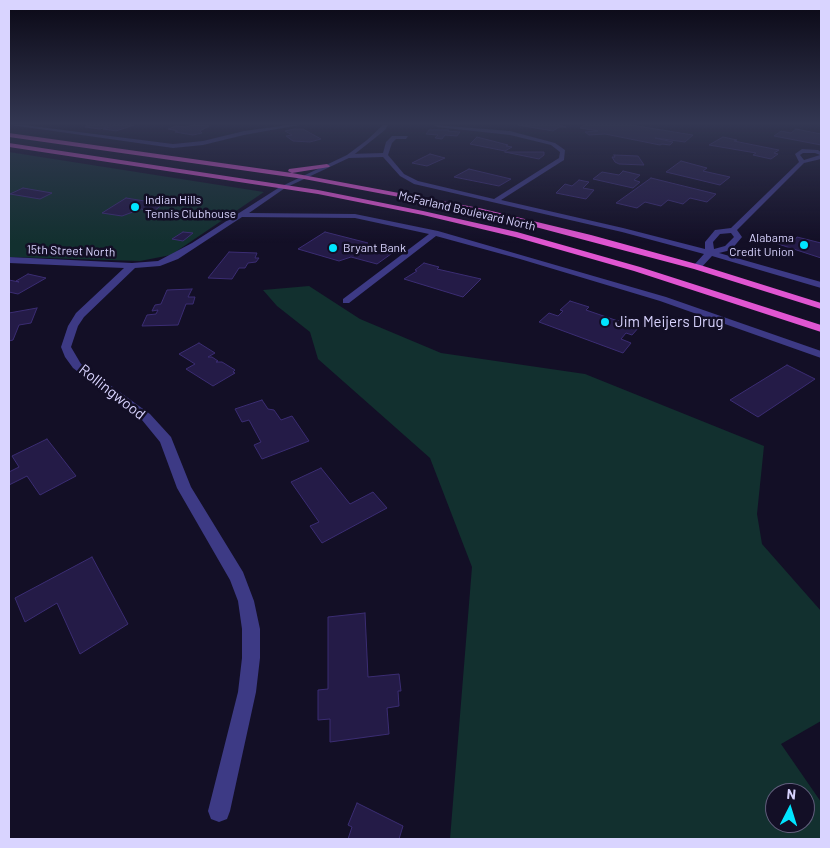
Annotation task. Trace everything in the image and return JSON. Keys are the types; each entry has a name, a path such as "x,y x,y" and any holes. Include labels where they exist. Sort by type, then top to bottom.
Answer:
{"highway":[{"name":"McFarland Boulevard North","path":"140,165 344,196 438,216 626,266 821,329"},
{"name":"McFarland Boulevard North","path":"218,165 304,177 479,210 697,267 821,306"},
{"path":"262,171 290,171 327,166"},
{"path":"626,266 678,270 688,270 697,267"}],"street":[{"path":"132,266 160,263 175,257 284,186 330,165"},
{"path":"393,165 402,175 416,182 710,253 821,285"},
{"path":"495,201 553,165"},
{"path":"710,253 709,242 718,232 733,230 799,165"},
{"path":"514,188 518,198 527,209"},
{"path":"239,215 355,216 435,234 523,257 662,299 821,355"},
{"path":"697,267 710,253 728,248 738,237 733,230"},
{"path":"346,302 435,234"},
{"name":"15th Street North","path":"9,260 132,266"},
{"name":"Rollingwood","path":"132,266 80,315 73,326 66,347 70,357 77,366 146,417 166,440 184,488 237,577 246,601 252,658 219,810"}],"green space":[{"path":"9,165 89,165 264,192 171,255 140,261 9,257"},
{"path":"309,286 360,319 441,353 585,374 764,446 757,514 762,544 821,611 821,721 781,744 808,783 765,783 765,833 815,833 815,793 821,802 821,839 450,839 472,567 430,458 318,359 310,332 277,306 263,290"}],"building":[{"path":"676,165 694,165 707,168 703,171 730,177 720,185 666,172"},
{"path":"469,169 511,179 499,186 454,177"},
{"path":"623,171 640,175 634,180 640,182 633,188 593,179 602,172 619,175"},
{"path":"651,178 716,194 707,202 690,198 683,204 668,200 661,206 645,202 637,208 616,203"},
{"path":"579,180 589,182 583,188 594,190 586,199 556,193 565,184 572,186"},
{"path":"23,188 52,193 40,199 10,194"},
{"name":"Indian Hills Tennis Clubhouse","path":"126,198 163,204 154,211 141,209 122,216 102,213"},
{"path":"183,232 193,233 183,241 172,239"},
{"name":"Bryant Bank","path":"325,232 368,243 364,247 391,254 377,264 351,257 339,261 298,249"},
{"name":"Alabama Credit Union","path":"768,234 794,241 797,237 821,243 821,258 763,239"},
{"path":"229,252 257,253 255,258 259,258 256,262 248,263 245,268 239,268 232,279 208,278"},
{"path":"424,263 439,267 437,269 481,279 463,297 404,279 417,271 415,270"},
{"path":"28,274 46,278 18,294 9,292 9,280 19,282 16,281"},
{"path":"192,289 188,297 195,297 193,304 186,304 178,325 142,326 147,315 156,314 158,310 152,311 155,305 161,304 167,290"},
{"path":"570,301 589,307 586,310 640,326 632,335 626,333 621,339 631,343 623,353 539,322 549,313 558,316 563,311 560,310"},
{"path":"37,308 31,323 19,325 13,340 9,341 9,313"},
{"path":"199,343 215,353 208,357 218,361 216,362 222,362 235,370 233,372 235,373 213,386 186,369 195,364 179,354"},
{"path":"787,365 815,379 758,417 730,400"},
{"path":"262,400 268,409 274,410 281,420 292,416 309,441 262,459 254,445 261,442 249,420 242,422 235,409"},
{"path":"47,439 76,476 40,495 27,476 9,485 9,472 19,467 12,456"},
{"path":"321,468 350,504 373,492 387,508 322,543 310,526 319,522 291,482"},
{"path":"92,557 128,624 80,654 57,603 25,622 15,598"},
{"path":"365,613 368,677 399,674 401,691 398,691 399,706 387,708 389,734 330,742 330,719 318,720 318,690 328,689 328,617"},
{"path":"357,803 403,826 399,839 348,839 352,827 348,825"}],"place":[{"name":"Indian Hills Tennis Clubhouse","path":"135,207"},
{"name":"Alabama Credit Union","path":"804,245"},
{"name":"Bryant Bank","path":"333,248"},
{"name":"Jim Meijers Drug","path":"605,322"}]}
